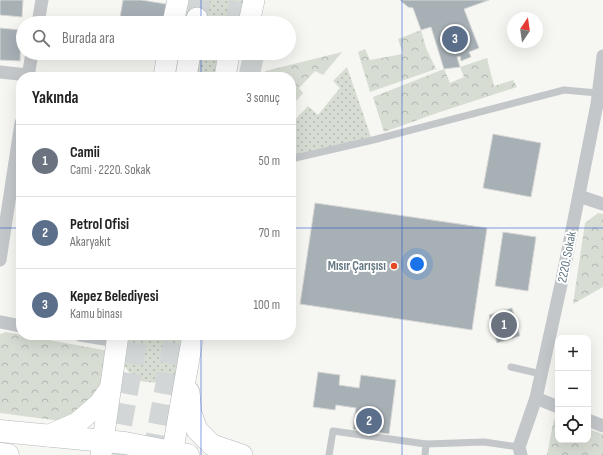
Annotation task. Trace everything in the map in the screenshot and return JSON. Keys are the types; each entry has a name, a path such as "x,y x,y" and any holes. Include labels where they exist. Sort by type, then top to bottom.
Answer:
{"highway":[{"path":"0,431 47,436 102,448 125,443 177,454"},
{"path":"0,454 8,455"}],"main road":[{"path":"175,16 178,0"},
{"path":"251,16 254,0"},
{"path":"165,72 167,60"},
{"path":"187,72 189,60"},
{"path":"226,72 228,60"},
{"path":"240,72 243,60"},
{"path":"102,448 117,340"},
{"path":"177,454 192,340"},
{"path":"188,364 191,413 197,430 212,445 242,455"},
{"path":"47,436 77,423 99,404 110,389"}],"street":[{"path":"39,16 42,0"},
{"name":"2220. Sokak","path":"518,452 536,398 562,280 599,100 603,56"},
{"path":"29,72 31,60"},
{"path":"0,72 16,74"},
{"path":"0,260 16,156"},
{"path":"579,196 603,204"},
{"path":"0,322 16,325"},
{"path":"536,398 555,406"},
{"path":"591,421 603,426"}],"lane":[{"path":"296,158 372,140 564,90 570,90 599,100"},
{"path":"511,367 541,374"},
{"path":"329,455 333,431 426,444 484,442 518,452"},
{"path":"425,455 426,444"}],"green space":[{"path":"187,0 244,0 241,16 184,16"},
{"path":"421,30 426,48 436,69 370,92 358,52 365,49 370,60 403,54 398,39"},
{"path":"342,52 323,75 315,71 299,88 303,93 296,101 296,72 265,71"},
{"path":"487,58 494,86 513,80 517,87 384,132 373,97 444,69 450,83 464,77 460,67"},
{"path":"193,60 217,60 215,72 191,72"},
{"path":"347,67 371,137 296,157 296,119 308,106 318,115 340,88 333,81"},
{"path":"598,213 603,214 603,287 573,304 585,223"},
{"path":"6,332 16,334 16,340 49,340 114,352 101,396 61,421 0,413 0,334"},
{"path":"126,340 184,340 183,351 176,373 170,379 160,382 148,382 134,378 125,366 123,358"},
{"path":"554,419 555,443 591,443 591,430 603,434 603,455 547,455"}],"building":[{"path":"0,0 23,0 22,16 0,15"},
{"path":"123,0 141,0 166,4 164,16 120,16"},
{"path":"400,0 489,0 464,9 479,48 469,52 471,57 461,61 460,56 457,57 460,67 444,69 431,27 421,30 413,8 408,7"},
{"path":"0,28 16,30 16,60 20,61 0,60"},
{"path":"493,134 541,143 531,197 483,188"},
{"name":"Mısır Çarışısı","path":"315,203 487,228 472,330 300,304"},
{"path":"503,232 536,237 528,291 495,286"},
{"path":"512,308 520,336 497,343 489,315"},
{"path":"318,372 340,375 339,385 359,388 361,375 396,380 389,434 353,429 356,408 336,405 335,410 313,407"}],"tunnel":[{"path":"197,16 200,0"},
{"path":"237,16 240,0"},
{"path":"250,72 253,60"},
{"path":"116,455 137,340"},
{"path":"153,455 174,340"}],"place":[{"name":"Kepez Belediyesi","path":"455,39"},
{"name":"Mısır Çarışısı","path":"394,266"},
{"name":"Camii","path":"504,325"},
{"name":"Petrol Ofisi","path":"369,421"}]}
